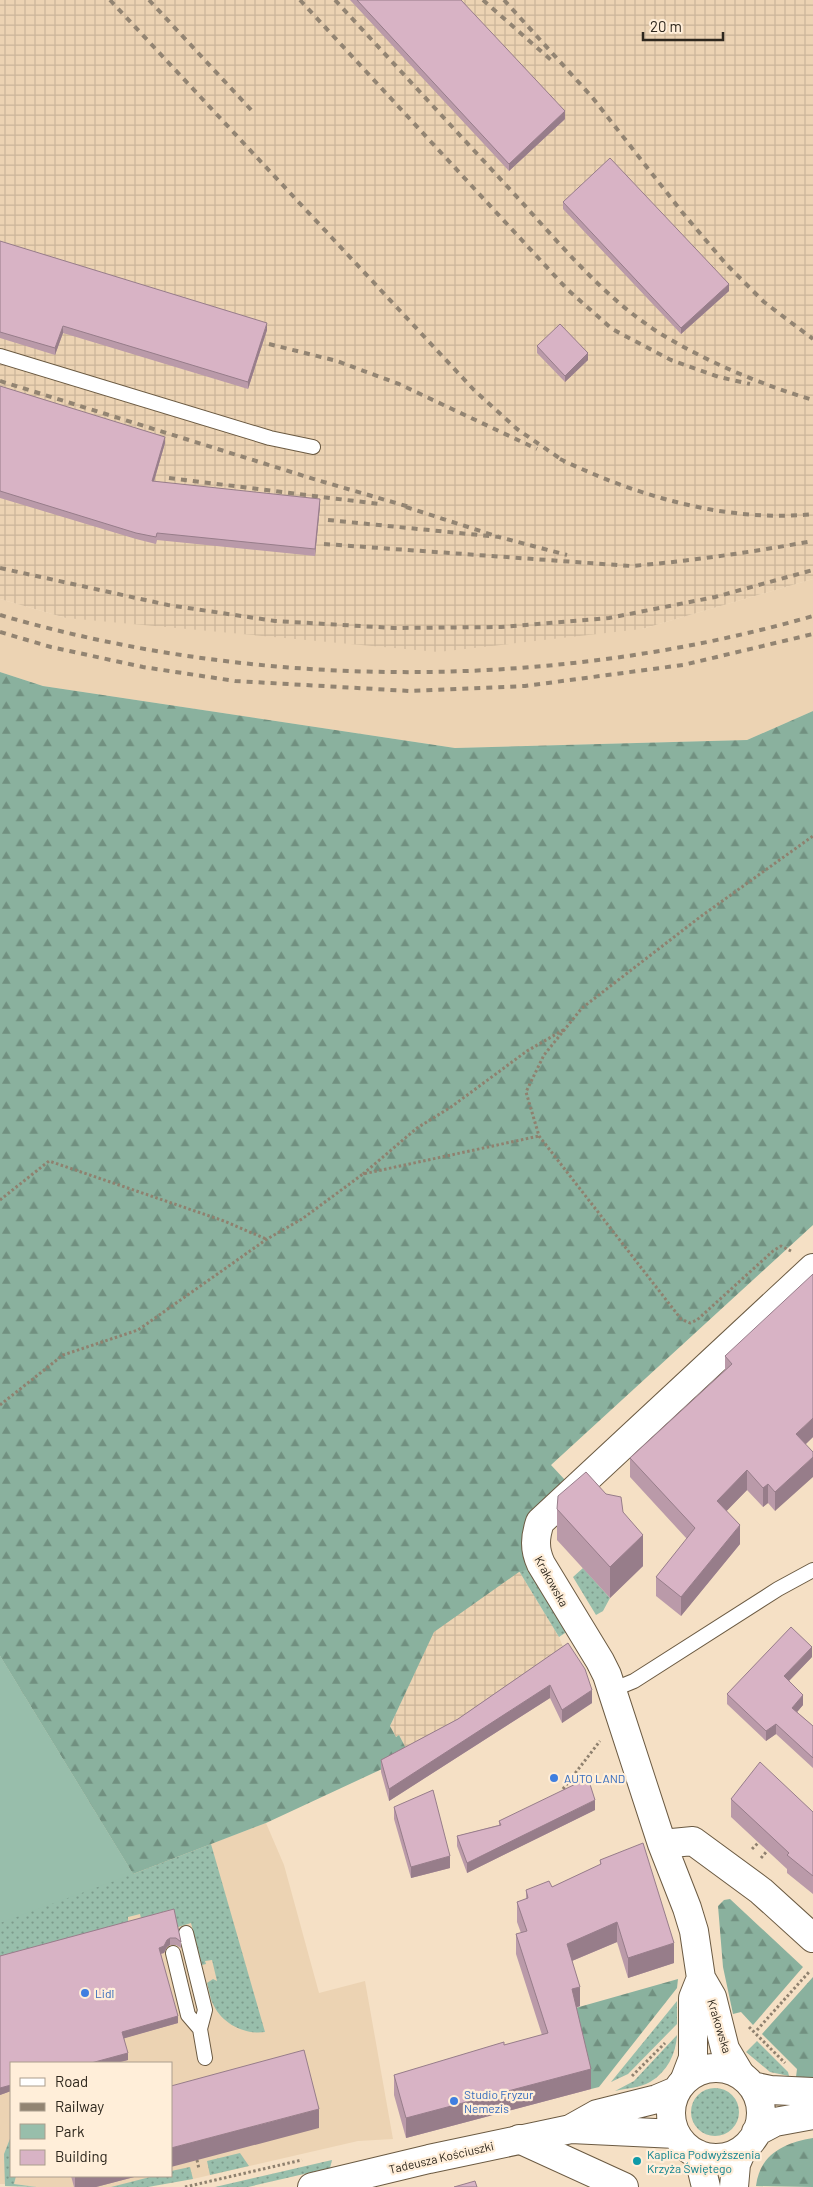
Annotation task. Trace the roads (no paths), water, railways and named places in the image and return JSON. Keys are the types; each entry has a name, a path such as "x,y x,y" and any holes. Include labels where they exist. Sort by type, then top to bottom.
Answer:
{"street":[{"name":"Krakowska","path":"746,2080 725,2049 712,1997 701,1978 692,1923 662,1844 612,1690 600,1661 538,1558 535,1546 540,1522 739,1334 812,1269"},
{"path":"662,1844 693,1841 761,1891 813,1938"},
{"name":"Krakowska","path":"681,2085 693,2058 693,1998 701,1978"},
{"path":"813,2092 770,2090 746,2080 728,2069 706,2068 681,2085 671,2105 671,2120 676,2134 685,2146 698,2154 713,2158 728,2156 775,2122 813,2115"},
{"path":"734,2187 736,2164 761,2114 760,2102 746,2080"},
{"name":"Tadeusza Kościuszki","path":"571,2129 597,2114 657,2099 681,2085"},
{"name":"Tadeusza Kościuszki","path":"312,2187 378,2179 519,2139 571,2129 676,2134"},
{"path":"519,2139 624,2187"},
{"path":"698,2154 706,2187"}],"lane":[{"path":"0,356 270,438 313,447"},
{"path":"612,1690 634,1681 778,1589 813,1570"},
{"path":"186,1933 206,2010 200,2029 205,2058"},
{"path":"173,1953 188,2015 200,2029"}],"railway":[{"path":"110,0 474,390 517,429 565,462"},
{"path":"149,0 254,113"},
{"path":"300,0 567,289 612,329 671,360 719,377 750,384"},
{"path":"335,0 567,252 621,305 679,345 754,380 813,400"},
{"path":"483,0 551,60"},
{"path":"504,0 592,97 682,212 726,264 764,302 813,339"},
{"path":"269,344 337,361 399,384 537,449"},
{"path":"0,381 413,508"},
{"path":"560,459 620,484 683,504 748,514 781,516 813,514"},
{"path":"169,478 379,504"},
{"path":"406,507 499,537"},
{"path":"328,520 499,537 567,555"},
{"path":"324,544 631,566 722,556 813,541"},
{"path":"0,568 168,605 275,621 394,628 501,627 609,618 715,597 813,570"},
{"path":"0,615 99,640 200,658 303,668 406,672 510,669 612,658 714,641 813,616"},
{"path":"0,632 51,647 143,667 235,681 410,691 525,686 683,665 813,634"}],"place":[{"name":"AUTO LAND","path":"554,1778"},
{"name":"Lidl","path":"85,1993"},
{"name":"Studio Fryzur Nemezis","path":"454,2101"},
{"name":"Kaplica Podwyższenia Krzyża Świętego","path":"637,2161"}]}
